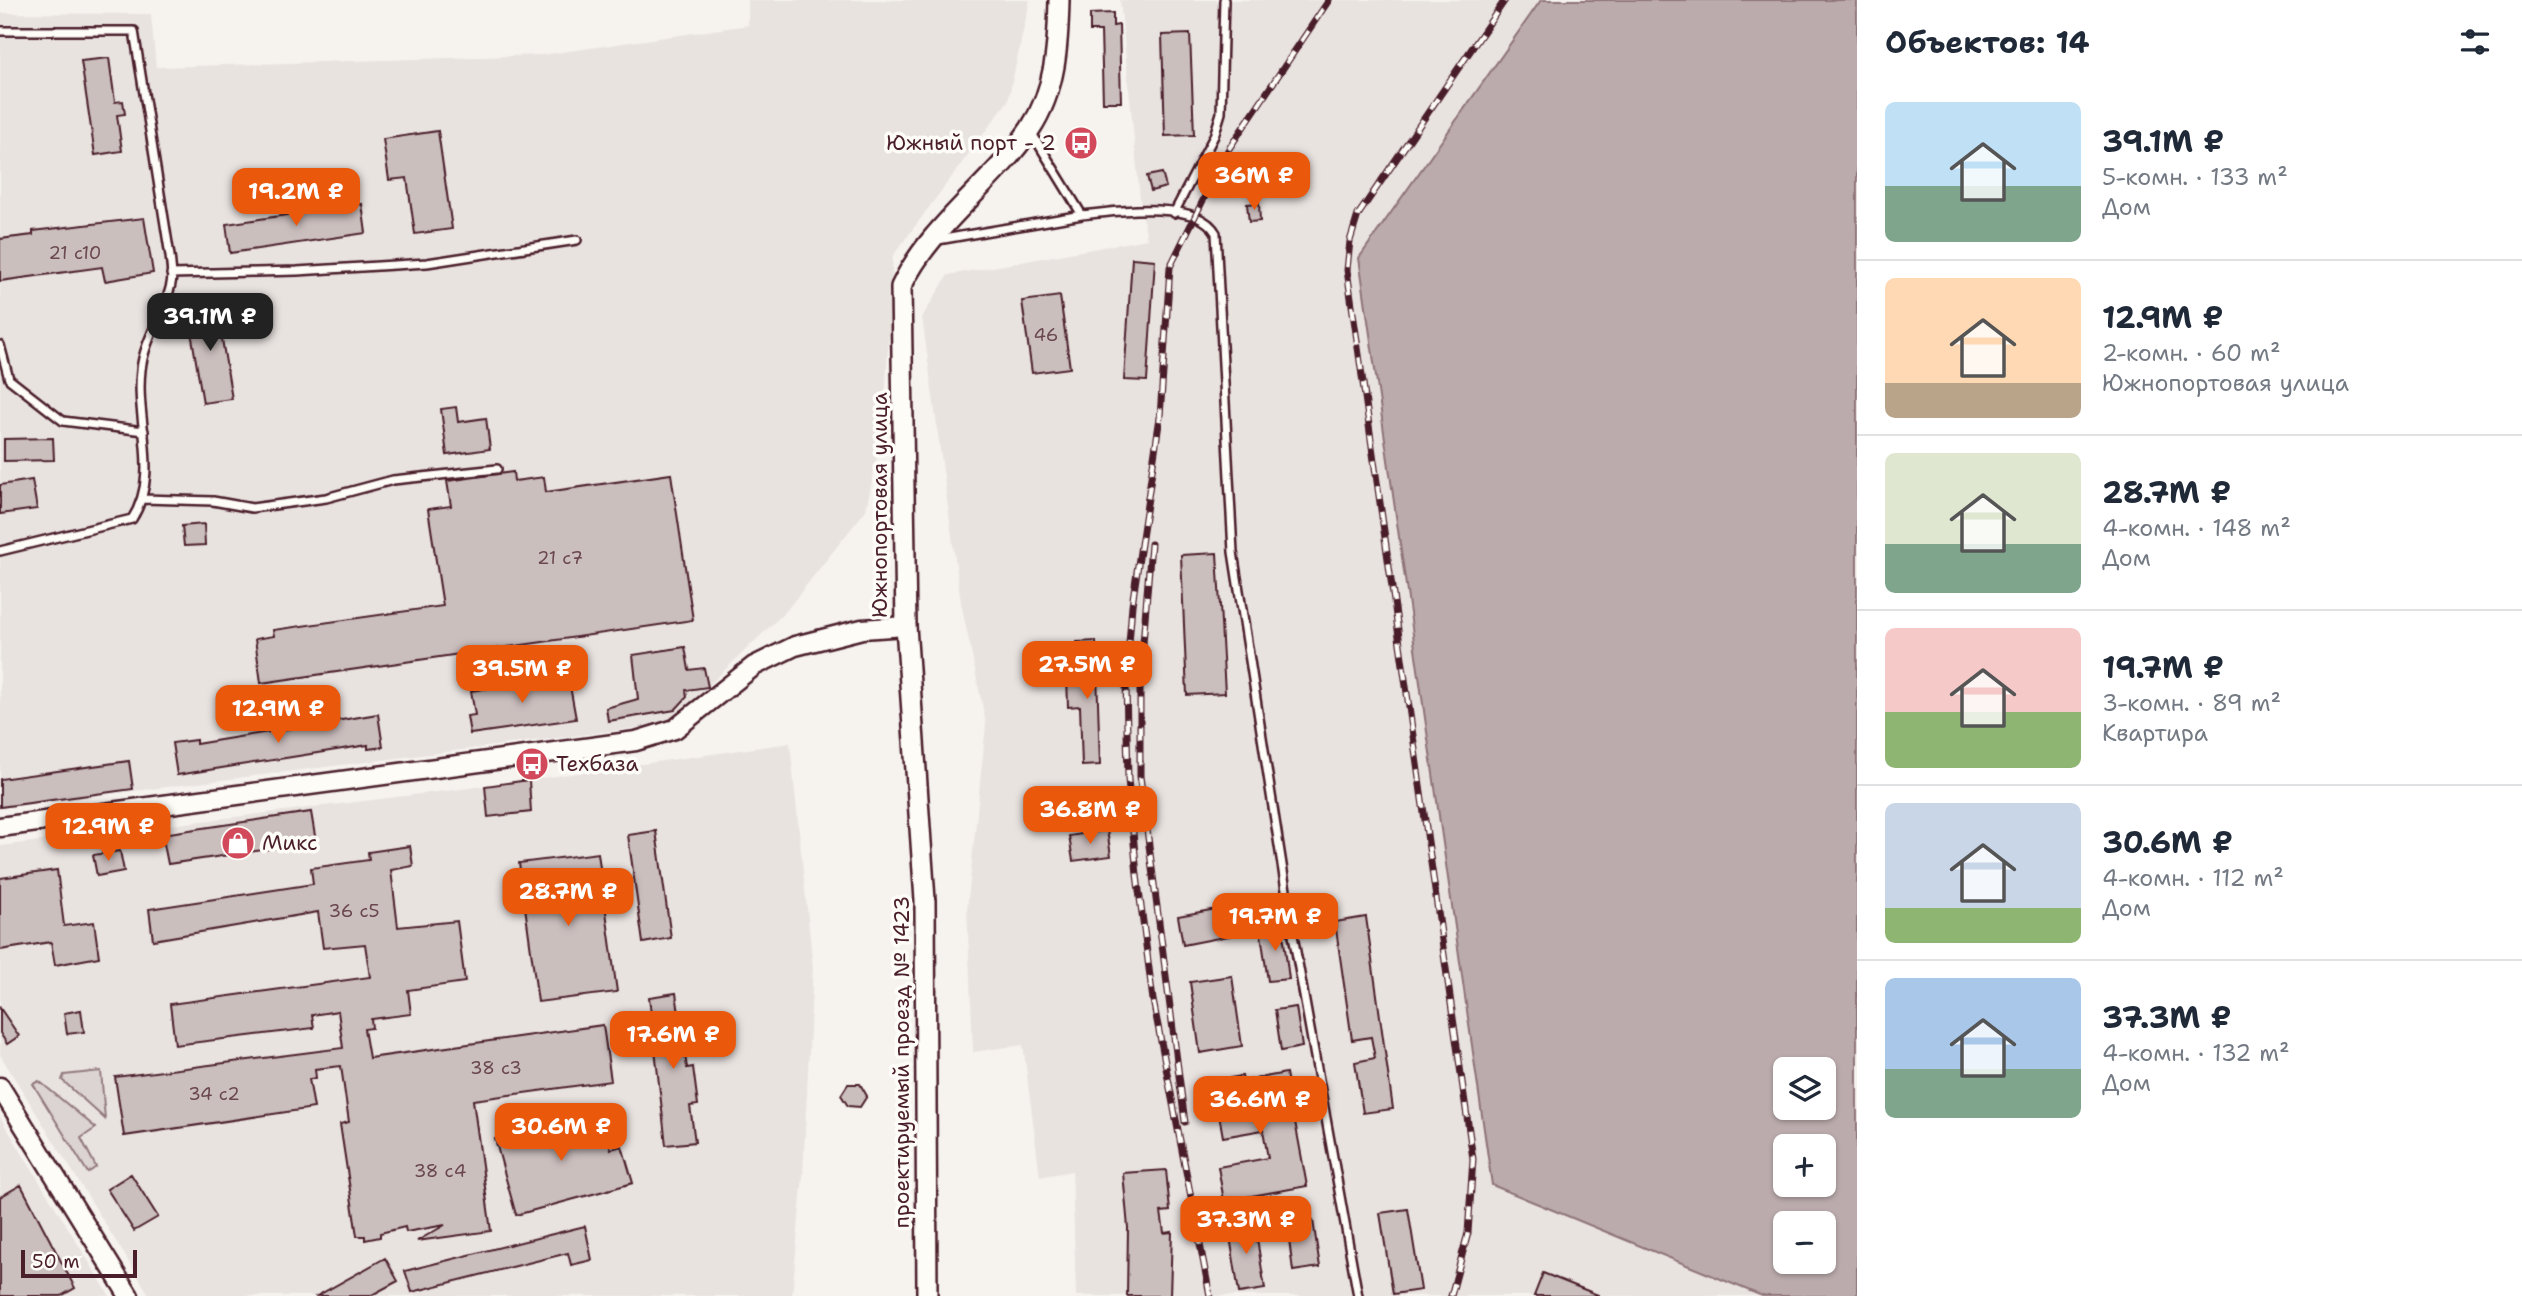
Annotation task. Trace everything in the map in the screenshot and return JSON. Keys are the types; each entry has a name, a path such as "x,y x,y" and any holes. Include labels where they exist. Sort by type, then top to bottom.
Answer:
{"main road":[{"name":"Южнопортовая улица","path":"906,626 901,287 910,268 1030,129 1047,93 1057,61 1059,0"},
{"name":"проектируемый проезд № 1423","path":"906,626 925,900 927,1296"}],"street":[{"name":"Южнопортовая улица","path":"0,827 636,741 674,729 754,666 795,646 862,628 906,626"},
{"path":"0,1087 129,1296"}],"lane":[{"path":"1174,213 1214,136 1221,113 1224,0"},
{"path":"0,31 134,31 171,274 171,283 150,331 141,371 147,483 143,499 132,519 0,551"},
{"path":"1030,129 1082,215"},
{"path":"933,240 1082,215 1141,209 1196,216 1211,224 1219,250 1233,552 1293,935 1358,1296"},
{"path":"171,274 297,271 427,263 577,240"},
{"path":"0,345 9,379 63,421 144,431"},
{"path":"143,499 213,502 252,508 326,498 393,480 497,469"}],"shaded area":[{"path":"748,0 1030,0 1008,101 893,256 884,423 866,510 786,611 669,724 0,808 0,13 151,14 156,67 541,55 748,25"},
{"path":"1120,0 1541,0 1492,1185 1762,1296 1076,1296 1072,1171 1040,1177 1023,1045 973,1052 967,909 986,724 961,603 922,317 948,275 1147,239 1141,209"},
{"path":"1541,0 1857,0 1857,1296 1762,1296 1492,1185 1359,258"},
{"path":"790,743 813,967 803,1176 792,1296 150,1296 0,1055 0,846 485,786"},
{"path":"101,1071 105,1119 62,1080 64,1075"},
{"path":"39,1081 96,1128 81,1138 96,1167 88,1173 33,1084"},
{"path":"0,1117 110,1296 0,1296"}],"building":[{"path":"1113,13 1113,26 1119,25 1121,102 1103,102 1101,31 1090,31 1090,14"},
{"path":"1190,34 1194,135 1165,136 1162,35"},
{"path":"109,58 115,102 123,101 125,114 117,115 122,151 95,155 81,61"},
{"path":"438,131 452,229 415,234 407,178 389,180 383,139"},
{"path":"1162,173 1166,187 1151,191 1147,176"},
{"path":"1259,203 1260,221 1249,222 1247,204"},
{"path":"362,204 366,233 230,253 226,224"},
{"path":"144,218 153,273 105,281 102,267 0,281 0,239 33,235 33,231"},
{"path":"1132,258 1155,260 1147,381 1124,380"},
{"path":"1060,296 1070,368 1032,373 1022,301"},
{"path":"216,303 232,399 203,403 187,308"},
{"path":"456,407 458,422 486,418 490,449 447,455 441,409"},
{"path":"53,438 54,460 4,461 4,439"},
{"path":"513,472 514,481 544,477 546,492 671,474 693,620 261,683 255,639 274,636 273,630 443,606 428,509 451,506 447,481"},
{"path":"32,480 37,509 0,514 0,485"},
{"path":"204,524 205,545 184,546 182,526"},
{"path":"1217,553 1225,693 1187,695 1181,555"},
{"path":"1096,641 1100,765 1082,766 1080,706 1068,707 1067,676 1077,676 1077,642"},
{"path":"685,647 689,670 704,668 708,687 686,690 687,697 675,710 608,721 606,708 638,699 633,655"},
{"path":"568,675 576,719 470,734 467,716 475,715 471,691"},
{"path":"378,714 383,747 368,749 368,745 177,775 172,743 196,740 196,744"},
{"path":"129,761 133,789 0,807 0,779"},
{"path":"529,780 531,812 488,817 485,786"},
{"path":"311,812 316,842 168,864 162,834"},
{"path":"1107,830 1111,856 1073,861 1069,836"},
{"path":"656,831 671,938 643,943 628,835"},
{"path":"410,846 413,866 391,870 398,927 457,921 465,982 408,990 411,1014 371,1019 372,1028 364,1029 369,1058 603,1025 611,1081 473,1100 491,1231 417,1241 445,1225 406,1232 405,1227 365,1240 365,1236 357,1236 340,1124 349,1122 341,1066 315,1069 316,1078 309,1079 314,1108 124,1136 115,1077 343,1048 338,1011 312,1015 314,1028 175,1045 170,1004 370,977 365,944 323,948 318,912 153,940 149,909 313,884 311,868 369,860 368,852"},
{"path":"120,851 124,871 97,876 93,855"},
{"path":"598,853 617,992 538,1002 519,863"},
{"path":"57,870 64,926 94,922 99,957 55,965 51,942 0,950 0,878"},
{"path":"1233,906 1239,934 1183,945 1178,916"},
{"path":"1366,917 1393,1109 1363,1113 1355,1062 1375,1058 1371,1037 1352,1040 1335,922"},
{"path":"1282,925 1289,979 1268,981 1260,928"},
{"path":"1232,976 1242,1046 1200,1053 1190,982"},
{"path":"676,993 687,1068 693,1067 698,1105 690,1106 695,1142 666,1145 649,997"},
{"path":"1296,1007 1302,1047 1281,1051 1275,1010"},
{"path":"0,1008 19,1036 7,1044 0,1033"},
{"path":"81,1010 84,1032 67,1034 64,1013"},
{"path":"1286,1073 1307,1186 1224,1201 1218,1167 1268,1158 1263,1130 1223,1137 1213,1081 1242,1076 1243,1081"},
{"path":"848,1084 860,1084 867,1096 860,1107 848,1106 841,1095"},
{"path":"600,1110 611,1149 622,1146 633,1183 516,1215 495,1139"},
{"path":"1166,1170 1170,1211 1161,1212 1164,1233 1172,1232 1170,1296 1127,1296 1128,1228 1123,1173"},
{"path":"131,1174 158,1217 134,1231 107,1189"},
{"path":"21,1185 75,1288 61,1296 0,1296 0,1197"},
{"path":"1408,1209 1421,1290 1393,1294 1380,1213"},
{"path":"1254,1220 1265,1289 1239,1293 1228,1224"},
{"path":"1313,1220 1320,1267 1293,1271 1287,1223"},
{"path":"585,1226 592,1260 571,1265 568,1253 412,1292 405,1271"},
{"path":"385,1258 398,1281 370,1296 317,1296"},
{"path":"1543,1273 1598,1295 1598,1296 1534,1296"}],"railway":[{"path":"1210,1296 1153,1000 1137,875 1128,779 1126,682 1132,605 1160,417 1170,267 1228,150 1329,0"},
{"path":"1451,1296 1468,1233 1473,1159 1347,270 1350,241 1358,215 1505,0"},
{"path":"1151,544 1140,681 1140,776 1185,1122"}],"place":[{"name":"Южный порт - 2","path":"1081,143"},
{"name":"Техбаза","path":"532,764"},
{"name":"Микс","path":"238,843"}]}
